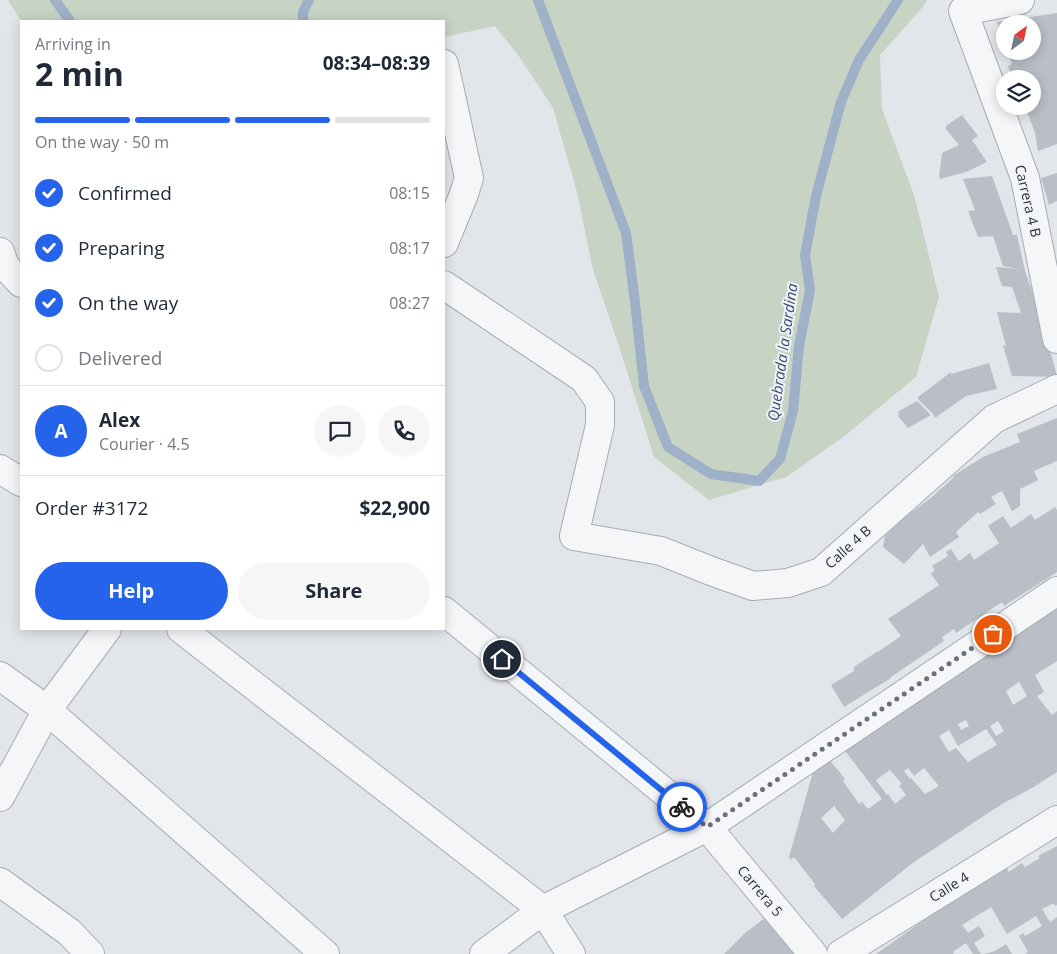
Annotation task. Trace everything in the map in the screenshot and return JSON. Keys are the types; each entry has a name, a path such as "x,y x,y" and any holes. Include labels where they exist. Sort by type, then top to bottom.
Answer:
{"street":[{"name":"Carrera 4 B","path":"1020,0 963,11 1025,178 1057,339"},
{"path":"445,69 469,178 445,241"},
{"path":"0,252 5,266 20,282"},
{"name":"Calle 4 B","path":"445,286 584,379 600,402 600,426 574,536 660,551 753,586 788,584 820,572 994,419 1057,389"},
{"path":"0,469 20,481"},
{"path":"484,954 543,910 707,827 1057,591"},
{"name":"Carrera 5","path":"445,611 707,827 814,954"},
{"path":"0,797 47,710 106,630"},
{"path":"182,630 543,910 571,954"},
{"path":"0,676 47,710 325,954"},
{"name":"Calle 4","path":"841,954 1057,820"},
{"path":"0,882 69,932 90,954"}],"green space":[{"path":"8,0 927,0 880,55 882,109 914,195 939,297 916,377 842,438 786,477 709,500 654,457 593,270 577,192 553,108 518,55 495,26 445,37 445,20 20,20"}],"building":[{"path":"1057,13 1057,144 1038,151 1035,133 1028,115 1041,115 1041,70 1010,70 1008,66 1012,64 1010,60 1041,60 1041,15"},
{"path":"962,115 978,136 972,140 987,162 966,172 940,179 942,153 959,145 946,129 946,126"},
{"path":"1057,173 1057,201 1049,205 1041,178"},
{"path":"992,176 1013,235 1017,235 1025,271 1040,314 1057,376 1012,376 1003,345 1006,346 997,312 1021,313 1012,287 1002,286 996,267 1020,269 1003,266 993,236 978,237 968,211 975,210 963,179"},
{"path":"989,363 997,389 966,396 935,418 917,398 951,372 951,374"},
{"path":"917,401 931,415 908,428 898,416 899,411"},
{"path":"1057,418 1057,461 1034,471 1038,480 1020,489 1020,506 1012,511 1002,491 991,497 996,504 980,514 978,512 956,532 959,537 930,557 923,544 904,564 883,547 885,536 905,517 932,497 953,476 983,457 1020,442 1017,434"},
{"path":"1055,507 1057,510 1057,572 1004,606 1002,602 956,633 954,629 942,637 944,641 891,678 844,707 831,685 854,671 854,667 901,636 888,619 939,585 931,574 935,570 932,566 948,556 946,552 951,549 959,561 970,553 974,560 999,543 988,526 1003,516 1011,528 1031,514 1035,520"},
{"path":"1057,602 1057,661 1035,675 1044,692 1037,696 1052,715 1057,711 1057,772 1002,804 914,862 842,919 814,886 815,884 794,857 791,860 789,857 817,758 824,753 845,779 843,781 859,804 862,802 868,809 882,799 842,747","holes":["1019,682 1027,696 1013,705 1006,691","966,720 969,726 961,730 958,724","998,721 1004,731 996,736 990,726","986,729 997,745 968,762 956,748 949,752 939,736 949,730 958,746","908,768 914,776 924,768 939,786 925,794 904,771","890,770 902,784 899,786 906,795 895,804 876,780","834,806 845,820 833,833 821,818"]},
{"path":"1057,846 1057,905 1055,906 1054,903 1042,909 1050,922 1057,917 1057,954 1025,954 1028,952 1019,936 1023,933 1025,936 1042,926 1036,916 1007,934 991,907 962,925 968,933 979,926 985,936 974,943 981,954 973,954 966,943 953,952 954,954 876,954 995,874 1007,868 1009,872 1022,863 1025,867 1040,858 1038,856"},
{"path":"771,913 797,954 724,954 744,934"},
{"path":"1006,944 1012,954 984,954 995,951"}],"waterway":[{"name":"Quebrada la Sardina","path":"55,0 69,20"},
{"name":"Quebrada la Sardina","path":"303,20 303,12 309,0"},
{"name":"Quebrada la Sardina","path":"538,0 626,233 644,386 668,447 711,474 759,481 780,459 793,411 799,346 810,290 805,255 816,196 841,102 859,60 898,0"}],"way so far":[{"path":"682,807 707,827 993,634"}],"route":[{"path":"502,659 682,807"}]}
